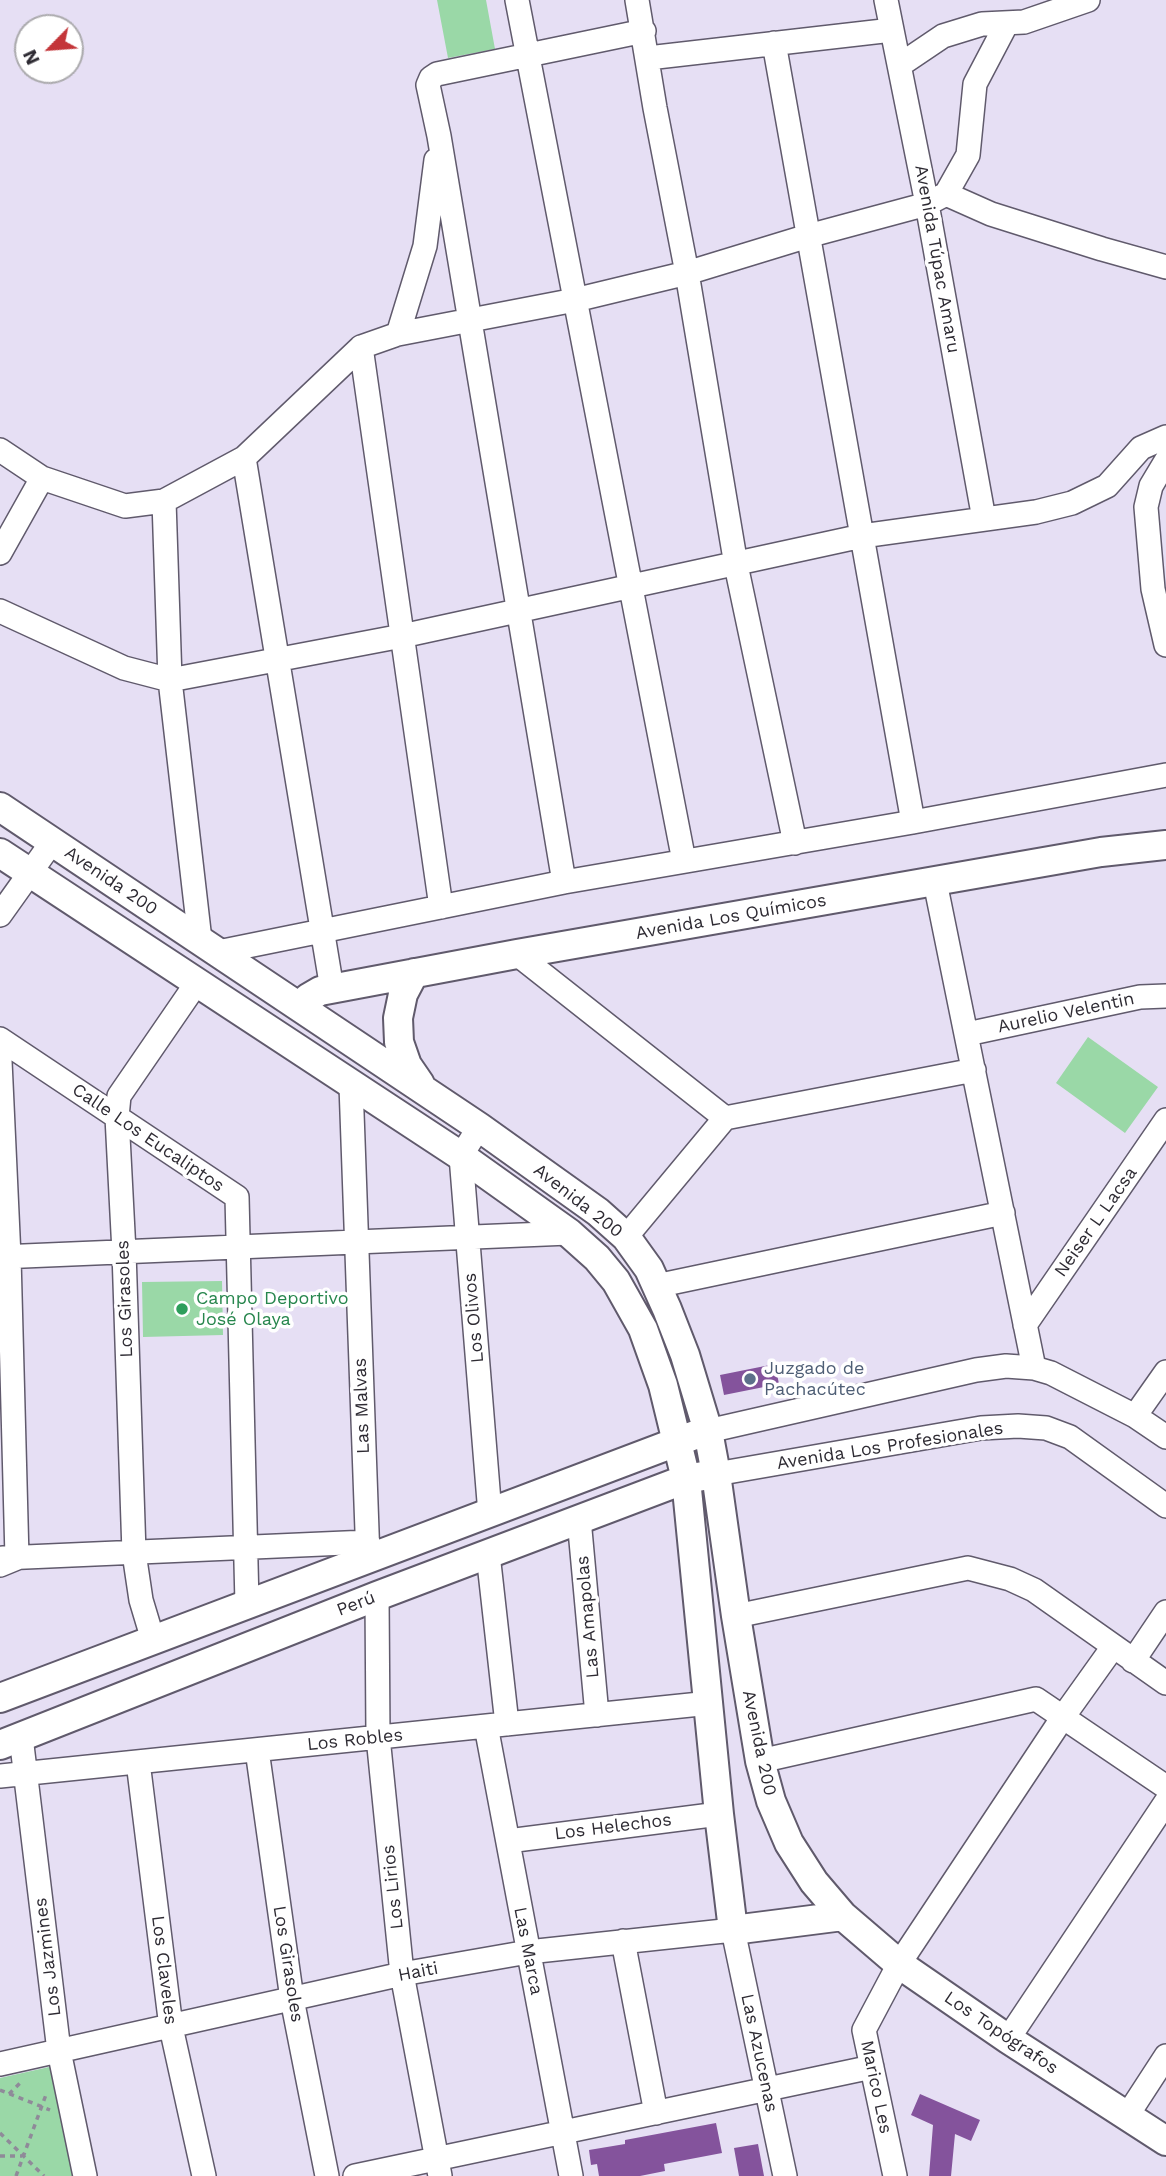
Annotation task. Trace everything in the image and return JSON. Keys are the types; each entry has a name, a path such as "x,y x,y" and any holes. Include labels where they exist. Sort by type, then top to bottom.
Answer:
{"main road":[{"name":"Avenida 200","path":"0,807 479,1127 598,1212 626,1237 649,1269 684,1355 708,1432 760,1761 771,1801 789,1843 814,1882 843,1916"},
{"name":"Avenida Los Químicos","path":"303,1007 308,998 320,991 414,973 1101,852 1166,845"},
{"name":"Avenida 200","path":"0,852 461,1156 569,1233 597,1258 628,1299 643,1329 678,1440 686,1479 733,1930"},
{"path":"414,973 403,994 398,1018 399,1042 407,1065 423,1090"},
{"path":"0,1698 247,1604 368,1551 490,1514 678,1440 708,1432"},
{"name":"Perú","path":"11,1741 488,1553 686,1479 716,1474"},
{"path":"114,1654 130,1693"},
{"name":"Los Topógrafos","path":"843,1916 899,1964 1008,2039 1166,2141"},
{"name":"Haiti","path":"733,1930 843,1916"}],"street":[{"path":"517,0 684,861"},
{"path":"638,0 736,565 795,843"},
{"name":"Avenida Túpac Amaru","path":"887,0 900,65 937,199 984,519"},
{"path":"900,65 943,36 1016,15 1088,0"},
{"path":"937,199 968,155 975,84 1016,15"},
{"path":"648,58 892,30"},
{"path":"564,882 439,136 428,85 431,78 437,74 644,31"},
{"path":"774,43 913,822"},
{"path":"398,334 425,246 439,136"},
{"path":"0,450 42,478 125,506 164,500 244,458 361,347 398,334 575,300 687,272 937,199 1166,267"},
{"path":"361,347 441,907"},
{"path":"0,611 124,668 170,680 401,636 862,536 1036,512 1072,503 1107,486 1141,449 1166,437"},
{"path":"244,458 332,989"},
{"path":"1166,461 1151,486 1156,511 1153,589 1166,645"},
{"path":"0,553 42,478"},
{"path":"164,500 170,680 209,946 323,931 564,882 1166,775"},
{"path":"0,915 52,842"},
{"path":"935,882 1034,1368"},
{"path":"517,954 725,1118"},
{"name":"Los Girasoles","path":"153,1640 141,1600 134,1553 117,1117 119,1096 198,981"},
{"name":"Aurelio Velentin","path":"967,1034 1140,997 1166,996"},
{"name":"Calle Los Eucaliptos","path":"0,1039 237,1197 247,1604"},
{"path":"0,1061 5,1257 6,1560 246,1548 368,1551"},
{"path":"626,1237 725,1118 974,1070"},
{"name":"Las Malvas","path":"351,1085 368,1551"},
{"name":"Neiser L Lacsa","path":"1025,1325 1166,1120"},
{"path":"461,1156 479,1127"},
{"name":"Los Olivos","path":"461,1156 490,1514"},
{"path":"656,1286 1003,1213"},
{"path":"5,1257 569,1233"},
{"path":"708,1432 976,1370 1006,1366 1034,1368 1060,1378 1136,1416 1166,1437"},
{"path":"1136,1416 1166,1372"},
{"name":"Avenida Los Profesionales","path":"716,1474 981,1428 1018,1426 1046,1428 1070,1437 1166,1506"},
{"name":"Las Amapolas","path":"579,1519 597,1715"},
{"path":"488,1553 496,1725"},
{"path":"736,1616 968,1567 1010,1579 1034,1590 1166,1683"},
{"name":"Los Lirios","path":"377,1596 378,1737 402,1974 438,2168"},
{"path":"1133,1661 1166,1612"},
{"name":"Marico Les","path":"895,2176 864,2030 899,1964 1063,1717 1113,1647"},
{"path":"760,1761 1036,1699 1166,1787"},
{"name":"Los Robles","path":"0,1776 710,1703"},
{"name":"Las Marca","path":"496,1725 508,1840 571,2176"},
{"name":"Los Jazmines","path":"11,1741 27,1773 59,2051 85,2176"},
{"name":"Los Girasoles","path":"257,1750 292,1999 327,2176"},
{"name":"Los Claveles","path":"138,1762 172,2027 204,2176"},
{"path":"1008,2039 1166,1802"},
{"name":"Los Helechos","path":"508,1840 719,1814"},
{"name":"Haiti","path":"0,2064 402,1974 528,1952 733,1930"},
{"name":"Las Azucenas","path":"733,1930 785,2176"},
{"path":"623,1941 656,2113"},
{"path":"1127,2116 1166,2056"},
{"path":"355,2176 438,2168 563,2132 872,2067"}],"path":[{"path":"9,2094 17,2084 26,2081"},
{"path":"16,2176 49,2086"},
{"path":"0,2090 53,2111"},
{"path":"0,2133 44,2176"},
{"path":"0,2156 23,2156"}],"green space":[{"path":"437,0 486,0 495,49 448,58"},
{"path":"1088,1037 1158,1087 1125,1133 1056,1083"},
{"name":"Campo Deportivo José Olaya","path":"222,1281 223,1335 143,1337 142,1282"},
{"path":"58,2065 82,2176 0,2176 0,2078"}],"building":[{"name":"Juzgado de Pachacútec","path":"775,1364 779,1384 724,1395 720,1375"},
{"path":"920,2094 980,2120 971,2141 955,2134 951,2176 929,2176 933,2125 911,2115"},
{"path":"716,2123 722,2153 664,2164 665,2171 640,2176 599,2176 597,2164 591,2165 589,2150 625,2144 625,2140"},
{"path":"758,2144 764,2176 739,2176 734,2148"}],"place":[{"name":"Campo Deportivo José Olaya","path":"182,1309"},
{"name":"Juzgado de Pachacútec","path":"750,1379"}]}
